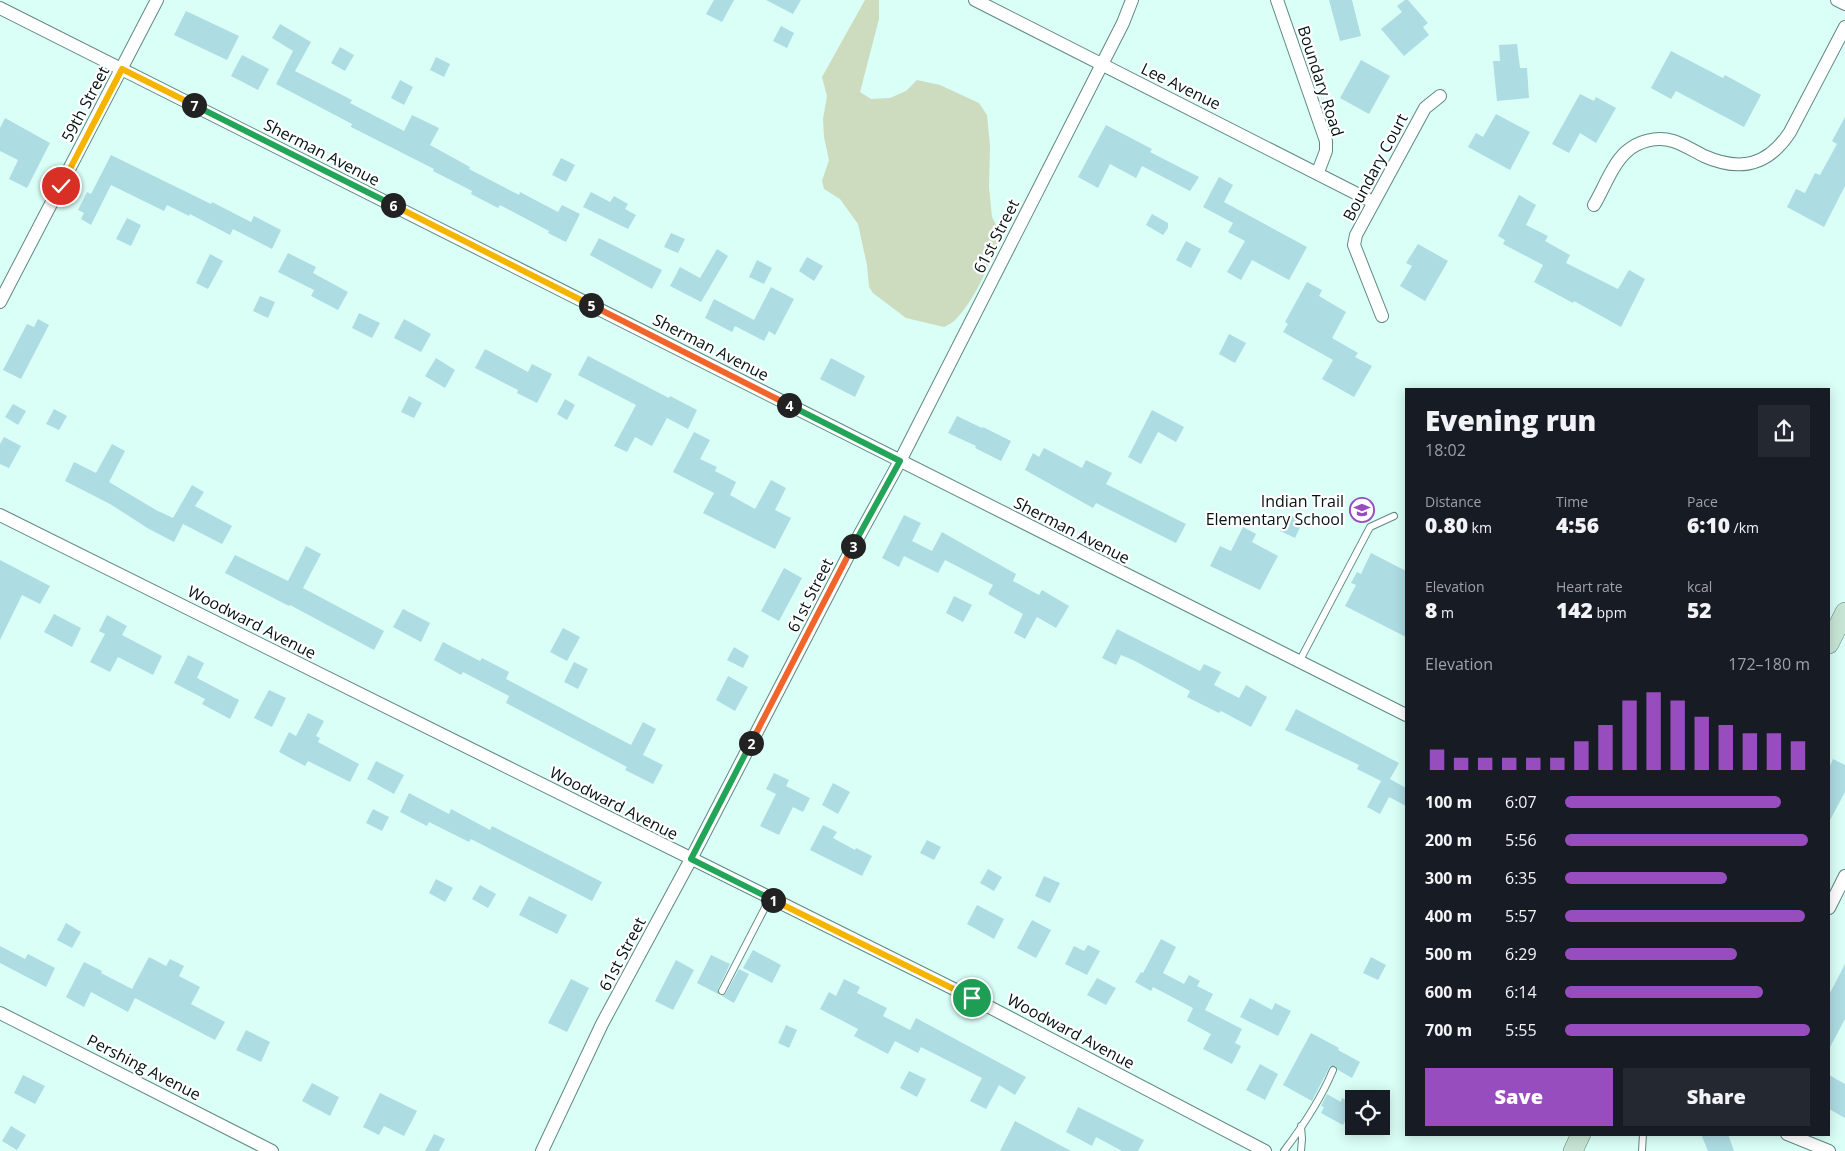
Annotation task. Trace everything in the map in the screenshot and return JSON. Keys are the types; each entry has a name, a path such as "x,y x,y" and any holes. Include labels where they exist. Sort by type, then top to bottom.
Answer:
{"main road":[{"path":"1830,642 1845,612"},
{"path":"1573,1151 1581,1136"}],"street":[{"name":"59th Street","path":"0,302 158,0"},
{"name":"Lee Avenue","path":"975,0 1101,65 1318,172 1373,202"},
{"name":"61st Street","path":"542,1151 602,1024 691,859 849,554 900,461 1101,65 1132,0"},
{"name":"Boundary Road","path":"1277,0 1326,142 1326,150 1318,172"},
{"path":"1837,0 1845,4"},
{"name":"Sherman Avenue","path":"0,8 1405,715"},
{"path":"1594,205 1615,167 1626,152 1641,143 1656,139 1673,141 1714,160 1738,165 1754,164 1768,156 1781,146 1790,132 1845,27"},
{"name":"Boundary Court","path":"1382,316 1354,245 1356,236 1425,108 1431,101 1440,96"},
{"name":"Woodward Avenue","path":"0,515 972,998 1265,1151"},
{"path":"1830,906 1845,876"},
{"name":"Pershing Avenue","path":"0,1012 272,1151"},
{"path":"1792,1136 1829,1151"}],"lane":[{"path":"1299,662 1370,527 1394,516"},
{"path":"722,991 770,898"},
{"path":"1284,1151 1327,1085 1333,1070"},
{"path":"1300,1151 1302,1139 1301,1126"},
{"path":"1642,1151 1643,1136"}],"green space":[{"path":"865,0 879,0 879,19 860,92 871,99 890,98 906,91 917,80 940,85 979,103 987,115 990,146 989,187 992,217 1000,233 993,255 977,289 956,319 944,327 906,318 873,293 869,287 867,265 858,224 840,199 824,189 822,181 829,160 824,137 823,119 827,96 822,77"}],"building":[{"path":"714,0 734,0 722,22 706,14"},
{"path":"766,0 801,0 793,14"},
{"path":"1329,0 1352,0 1361,36 1340,41"},
{"path":"1408,0 1428,23 1423,27 1429,35 1404,56 1381,29 1402,12 1397,6"},
{"path":"186,11 239,36 227,60 174,35"},
{"path":"280,24 311,42 295,71 352,100 350,103 404,131 412,115 439,128 430,145 470,167 469,169 519,195 520,192 558,212 562,205 580,214 566,242 500,205 498,208 471,194 472,191 433,171 434,169 351,127 352,124 276,84 293,51 272,38"},
{"path":"781,26 794,33 787,48 773,41"},
{"path":"1517,44 1520,68 1527,68 1529,98 1497,101 1493,61 1500,61 1499,45"},
{"path":"340,47 354,55 345,71 331,63"},
{"path":"1671,51 1723,78 1725,75 1761,95 1744,127 1676,91 1671,99 1651,88"},
{"path":"242,55 269,69 258,90 231,76"},
{"path":"436,57 450,64 444,77 430,70"},
{"path":"1361,60 1390,76 1369,114 1340,98"},
{"path":"400,80 413,87 404,105 391,98"},
{"path":"1580,94 1594,101 1596,97 1616,108 1596,143 1580,133 1569,153 1552,144"},
{"path":"1496,114 1530,132 1510,170 1468,147 1476,133 1483,137"},
{"path":"1845,117 1845,186 1824,227 1787,207 1796,189 1805,193 1815,173 1820,175 1837,144 1832,141"},
{"path":"5,118 50,143 27,188 9,179 18,160 0,151 0,128"},
{"path":"1106,125 1152,149 1150,152 1199,177 1190,191 1142,166 1136,178 1110,164 1098,188 1078,177"},
{"path":"111,155 251,222 254,216 281,230 272,249 233,229 230,235 190,214 189,216 167,205 164,211 111,185 91,225 81,219 84,213 78,210 87,192 91,194"},
{"path":"561,158 575,165 566,182 552,175"},
{"path":"1219,177 1233,185 1224,202 1307,247 1289,280 1252,260 1241,280 1227,272 1245,241 1228,232 1233,223 1203,207"},
{"path":"591,192 610,202 614,196 628,204 625,209 636,215 628,229 583,207"},
{"path":"1519,195 1536,205 1526,225 1548,236 1545,241 1570,255 1566,263 1618,289 1629,270 1645,279 1621,327 1574,301 1573,303 1534,282 1543,265 1503,244 1505,240 1498,236"},
{"path":"1152,214 1168,223 1168,228 1163,235 1146,225"},
{"path":"127,218 141,225 131,246 116,239"},
{"path":"671,233 685,239 678,253 664,247"},
{"path":"599,238 662,270 652,289 590,255"},
{"path":"1186,241 1201,249 1191,268 1176,260"},
{"path":"1418,244 1448,261 1425,301 1400,286 1412,266 1406,263"},
{"path":"717,249 728,256 701,302 670,286 680,267 700,278"},
{"path":"288,253 316,267 313,273 348,292 338,310 311,296 314,290 278,272"},
{"path":"210,254 223,261 208,289 196,283"},
{"path":"807,257 823,266 814,281 799,271"},
{"path":"757,260 772,268 764,284 749,277"},
{"path":"1307,282 1322,290 1319,296 1346,312 1332,338 1358,353 1355,357 1372,366 1354,397 1322,379 1333,360 1283,332 1288,324 1285,322"},
{"path":"771,287 794,299 775,335 769,331 764,341 735,326 732,332 705,318 714,299 754,320"},
{"path":"260,296 275,302 268,318 253,311"},
{"path":"359,313 380,323 372,338 352,328"},
{"path":"38,319 49,325 21,379 3,370 27,324 34,327"},
{"path":"404,319 431,334 421,352 394,338"},
{"path":"1229,334 1246,343 1235,363 1219,354"},
{"path":"485,349 528,372 532,364 552,374 537,403 517,393 518,390 475,368"},
{"path":"588,356 669,398 670,396 697,410 688,429 667,418 652,446 635,437 627,452 614,446 636,405 578,375"},
{"path":"436,358 455,370 445,388 425,376"},
{"path":"831,358 865,376 855,397 820,379"},
{"path":"409,396 422,403 414,418 401,412"},
{"path":"565,399 575,405 567,420 557,414"},
{"path":"13,404 26,411 18,425 5,417"},
{"path":"54,409 67,416 59,430 46,424"},
{"path":"1152,410 1184,427 1176,442 1158,432 1141,464 1128,457"},
{"path":"957,416 1011,441 1001,461 975,448 976,446 948,433"},
{"path":"694,432 710,440 700,459 717,467 715,471 736,482 730,495 755,509 771,480 786,488 775,510 791,518 775,549 703,513 714,493 673,472"},
{"path":"4,437 21,446 9,468 0,464 0,444"},
{"path":"112,444 125,451 109,482 173,518 192,485 204,492 195,506 232,526 222,544 183,524 174,542 149,529 110,504 65,481 74,462 96,473"},
{"path":"1044,448 1082,468 1086,460 1112,473 1106,484 1186,524 1176,543 1096,503 1093,508 1025,470 1033,453 1039,457"},
{"path":"1288,514 1303,521 1295,538 1280,531"},
{"path":"904,515 921,523 912,541 932,551 942,532 1016,574 1013,581 1039,595 1042,590 1069,606 1056,628 1037,617 1025,639 1014,633 1023,614 988,594 993,585 945,560 938,573 904,556 899,567 882,558"},
{"path":"1243,527 1256,534 1252,542 1278,556 1260,590 1210,566 1220,546 1231,551"},
{"path":"306,546 321,554 303,588 384,631 374,650 225,573 235,555 288,581"},
{"path":"1371,553 1405,570 1405,636 1345,606 1356,585 1351,583 1357,572 1361,574"},
{"path":"0,560 50,586 40,604 22,595 0,640"},
{"path":"784,568 802,578 779,621 761,611"},
{"path":"954,596 972,605 963,622 946,613"},
{"path":"403,609 430,623 421,642 393,627"},
{"path":"54,614 81,628 72,647 44,632"},
{"path":"107,615 127,626 122,635 162,656 153,675 118,657 110,672 90,662 105,634 99,631"},
{"path":"563,628 580,637 567,661 550,652"},
{"path":"1117,629 1200,671 1204,664 1221,672 1214,685 1239,698 1246,685 1267,697 1251,727 1221,711 1219,713 1187,697 1190,691 1135,661 1121,655 1116,665 1102,658"},
{"path":"443,642 480,661 482,658 509,672 506,679 631,745 643,722 656,729 643,755 663,765 653,784 625,770 627,767 506,703 509,696 463,672 461,675 434,660"},
{"path":"734,647 749,656 743,668 727,660"},
{"path":"188,655 204,663 197,678 239,700 230,719 202,704 205,699 174,683"},
{"path":"574,662 588,669 578,689 564,682"},
{"path":"728,676 748,687 735,711 716,700"},
{"path":"269,690 286,698 272,727 254,718"},
{"path":"1296,709 1399,763 1390,779 1405,787 1405,805 1389,797 1380,814 1367,807 1381,781 1357,769 1359,765 1285,730"},
{"path":"308,713 324,721 316,736 320,738 318,742 359,764 350,782 308,761 305,766 279,752 289,732 296,736"},
{"path":"1833,759 1845,765 1845,792 1830,820 1830,766"},
{"path":"376,761 404,775 394,794 367,779"},
{"path":"774,773 789,780 786,786 810,798 803,812 793,807 779,835 760,826 776,794 766,789"},
{"path":"833,783 850,792 838,814 822,805"},
{"path":"409,793 449,814 451,809 490,830 492,826 602,882 592,901 471,839 469,842 429,822 427,826 400,812"},
{"path":"373,809 389,817 382,831 366,823"},
{"path":"823,825 837,832 833,838 855,850 856,848 872,856 862,876 810,850"},
{"path":"927,840 941,847 934,860 920,853"},
{"path":"988,869 1002,877 994,891 980,883"},
{"path":"1044,876 1060,883 1050,903 1035,896"},
{"path":"436,879 453,888 445,902 429,893"},
{"path":"480,885 496,894 488,908 472,899"},
{"path":"529,896 567,915 557,934 519,915"},
{"path":"977,905 1004,919 994,939 967,924"},
{"path":"1032,920 1051,930 1036,958 1017,948"},
{"path":"66,923 81,932 72,948 57,940"},
{"path":"1161,939 1176,947 1163,973 1184,984 1189,975 1200,981 1197,986 1213,994 1205,1010 1242,1029 1235,1043 1241,1046 1232,1064 1203,1049 1211,1034 1187,1021 1193,1008 1153,987 1151,991 1135,982 1141,972 1143,973"},
{"path":"1088,945 1100,951 1087,975 1065,964 1074,946 1084,951"},
{"path":"0,946 25,959 28,954 55,968 46,987 0,963"},
{"path":"753,950 781,965 772,983 743,968"},
{"path":"711,955 730,964 718,989 718,994 697,983"},
{"path":"149,957 166,966 170,959 184,966 179,976 200,987 191,1004 225,1022 215,1040 135,998 128,1012 91,992 84,1007 66,997 84,962 132,989"},
{"path":"1371,957 1386,965 1378,980 1363,973"},
{"path":"676,960 694,970 673,1010 655,1001"},
{"path":"1845,964 1845,1019 1830,1047 1830,993"},
{"path":"739,969 749,974 734,1003 722,996 726,993"},
{"path":"1097,978 1116,988 1106,1005 1087,995"},
{"path":"571,979 589,988 567,1032 548,1023"},
{"path":"844,979 860,987 857,993 887,1008 883,1016 910,1030 916,1018 1026,1077 1015,1095 999,1085 986,1109 970,1101 982,1078 921,1047 918,1053 895,1041 888,1054 854,1036 858,1029 820,1009 829,992 836,996"},
{"path":"1250,998 1272,1010 1275,1003 1291,1011 1278,1036 1240,1017"},
{"path":"786,1025 797,1030 789,1048 778,1043"},
{"path":"246,1030 270,1042 261,1062 236,1050"},
{"path":"1311,1033 1360,1062 1352,1078 1338,1070 1335,1066 1330,1066 1312,1101 1283,1085"},
{"path":"1260,1064 1278,1074 1265,1100 1246,1090"},
{"path":"909,1071 926,1079 917,1097 900,1088"},
{"path":"23,1075 45,1086 35,1104 14,1093"},
{"path":"1830,1076 1845,1084 1845,1118 1830,1110"},
{"path":"312,1083 339,1097 330,1116 302,1101"},
{"path":"380,1093 417,1111 404,1136 384,1126 379,1135 363,1127"},
{"path":"1327,1094 1341,1102 1342,1098 1345,1100 1345,1121 1343,1125 1321,1113 1324,1107 1321,1106"},
{"path":"1078,1107 1144,1140 1138,1151 1122,1151 1096,1137 1092,1146 1066,1132"},
{"path":"1015,1121 1071,1151 1000,1151"},
{"path":"11,1126 26,1135 17,1150 2,1141"},
{"path":"434,1134 445,1139 439,1151 425,1151"},
{"path":"1702,1136 1729,1136 1734,1151 1708,1151"}],"place":[{"name":"Indian Trail Elementary School","path":"1362,510"}],"route":[{"path":"61,186 122,69 900,461 849,554 691,859 972,998"}]}
